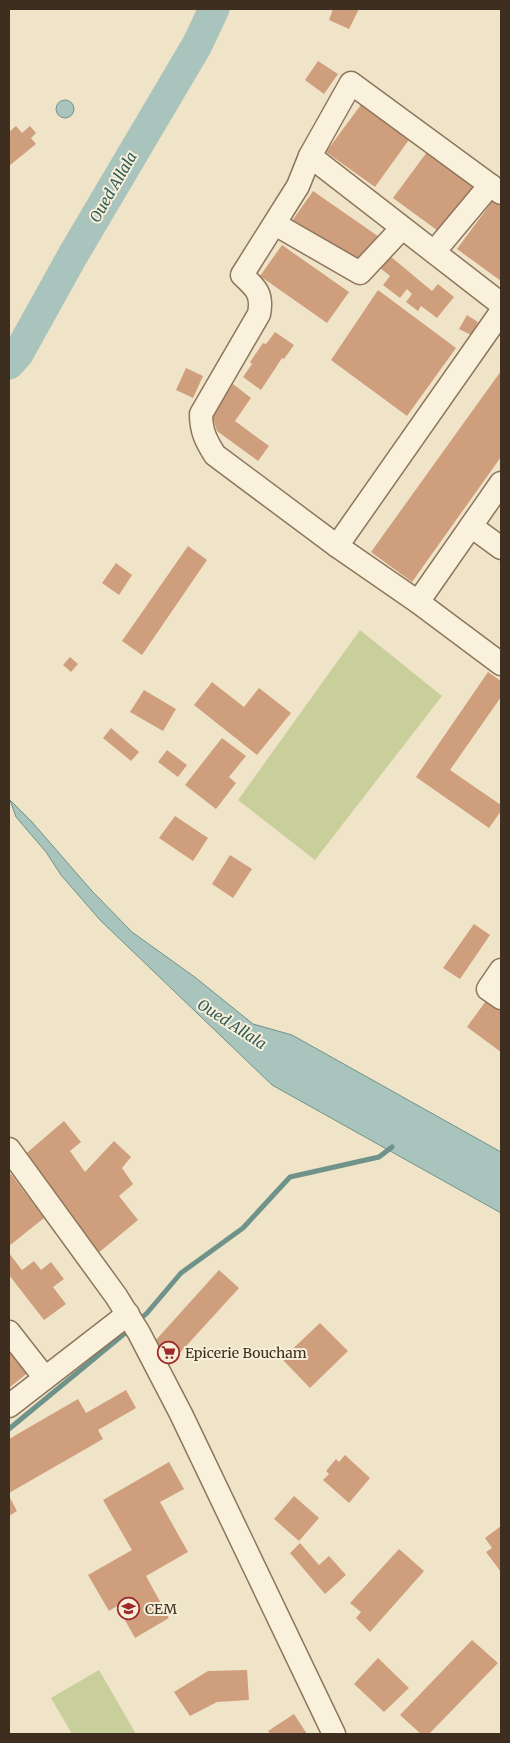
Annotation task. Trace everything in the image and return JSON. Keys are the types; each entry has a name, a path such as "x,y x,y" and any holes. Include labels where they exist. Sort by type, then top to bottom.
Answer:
{"street":[{"path":"434,252 496,189 351,82 310,156 298,186 242,276 255,288 260,297 259,314 201,414 201,427 205,441 215,455 501,664"},
{"path":"310,156 501,304"},
{"path":"274,224 360,273 402,228"},
{"path":"337,546 501,312"},
{"path":"418,602 501,483"},
{"path":"471,526 501,548"},
{"path":"501,970 488,989 501,998"},
{"path":"9,1148 133,1322 181,1414 334,1734"},
{"path":"9,1406 45,1378 133,1322"},
{"path":"9,1332 45,1378"}],"green space":[{"path":"360,630 442,696 315,860 238,800"},
{"path":"99,1670 136,1734 72,1734 51,1698"}],"water":[{"path":"61,100 69,100 74,105 72,116 61,118 56,113 56,105"},
{"path":"10,800 32,822 92,891 132,932 196,978 253,1024 292,1035 501,1152 501,1213 272,1085 100,920 61,875 46,852 16,817"}],"building":[{"path":"333,9 359,9 349,29 329,20"},
{"path":"318,61 338,74 324,94 305,80"},
{"path":"363,102 411,137 375,187 326,152"},
{"path":"16,126 22,133 30,126 36,133 31,138 36,144 9,166 9,132"},
{"path":"430,148 478,183 441,233 393,198"},
{"path":"313,191 385,241 365,271 292,221"},
{"path":"494,199 501,204 501,281 457,249"},
{"path":"282,245 349,292 327,323 260,276"},
{"path":"390,256 432,291 438,284 454,297 437,318 421,306 418,311 406,302 412,294 407,289 400,298 383,285 390,276 380,268"},
{"path":"378,290 456,348 407,416 331,360"},
{"path":"467,315 478,322 471,335 459,329"},
{"path":"275,332 294,345 284,359 282,358 261,390 243,377 252,364 250,362 263,343 266,344"},
{"path":"186,368 203,376 193,398 176,390"},
{"path":"501,371 501,457 412,582 371,552"},
{"path":"233,384 251,398 235,421 269,446 258,461 217,431 212,415"},
{"path":"188,546 207,560 142,655 122,641"},
{"path":"116,563 132,575 119,595 102,583"},
{"path":"70,657 78,664 71,672 63,665"},
{"path":"488,672 501,681 501,697 450,770 501,805 501,811 489,828 416,777"},
{"path":"212,682 244,707 259,688 291,713 257,755 194,705"},
{"path":"144,690 176,709 163,731 130,712"},
{"path":"111,728 139,752 131,761 103,738"},
{"path":"222,738 246,756 229,777 236,783 216,809 185,785"},
{"path":"167,750 187,765 178,777 158,762"},
{"path":"175,816 208,838 193,861 159,838"},
{"path":"230,855 252,869 233,898 212,884"},
{"path":"474,924 490,935 460,979 443,968"},
{"path":"488,998 501,1008 501,1052 467,1027"},
{"path":"64,1121 81,1142 70,1151 85,1172 114,1141 131,1157 122,1168 133,1184 119,1196 138,1220 97,1254 22,1157"},
{"path":"11,1174 44,1218 9,1246 9,1175"},
{"path":"9,1253 22,1270 34,1261 41,1270 51,1262 64,1279 53,1287 66,1304 44,1320 9,1275"},
{"path":"219,1270 239,1288 167,1367 155,1341"},
{"path":"320,1323 348,1351 310,1388 282,1359"},
{"path":"9,1344 30,1371 9,1388"},
{"path":"126,1390 136,1408 98,1430 103,1439 9,1493 9,1439 78,1399 86,1413"},
{"path":"345,1455 370,1478 349,1503 323,1480 329,1474 326,1471 336,1459 339,1462"},
{"path":"169,1462 184,1489 160,1502 188,1552 146,1576 169,1618 135,1638 117,1606 109,1611 88,1575 132,1550 103,1500"},
{"path":"9,1496 17,1511 9,1516"},
{"path":"294,1496 319,1518 299,1541 274,1519"},
{"path":"501,1526 501,1572 486,1552 492,1548 485,1538"},
{"path":"300,1543 319,1565 329,1556 346,1575 325,1594 290,1553"},
{"path":"399,1549 424,1571 370,1632 356,1618 361,1612 350,1603"},
{"path":"472,1640 498,1663 429,1734 421,1734 400,1715"},
{"path":"378,1658 409,1688 384,1712 354,1684"},
{"path":"247,1670 249,1700 217,1702 190,1716 174,1692 208,1671"},
{"path":"294,1714 307,1734 270,1734 268,1731"}],"waterway":[{"name":"Oued Allala","path":"9,364 18,354 73,255 197,45 214,9"},
{"path":"138,1321 181,1273 243,1228 290,1177 379,1157 392,1147"},
{"path":"9,1429 130,1329"}],"place":[{"name":"Epicerie Boucham","path":"169,1353"},
{"name":"CEM","path":"129,1609"}]}
